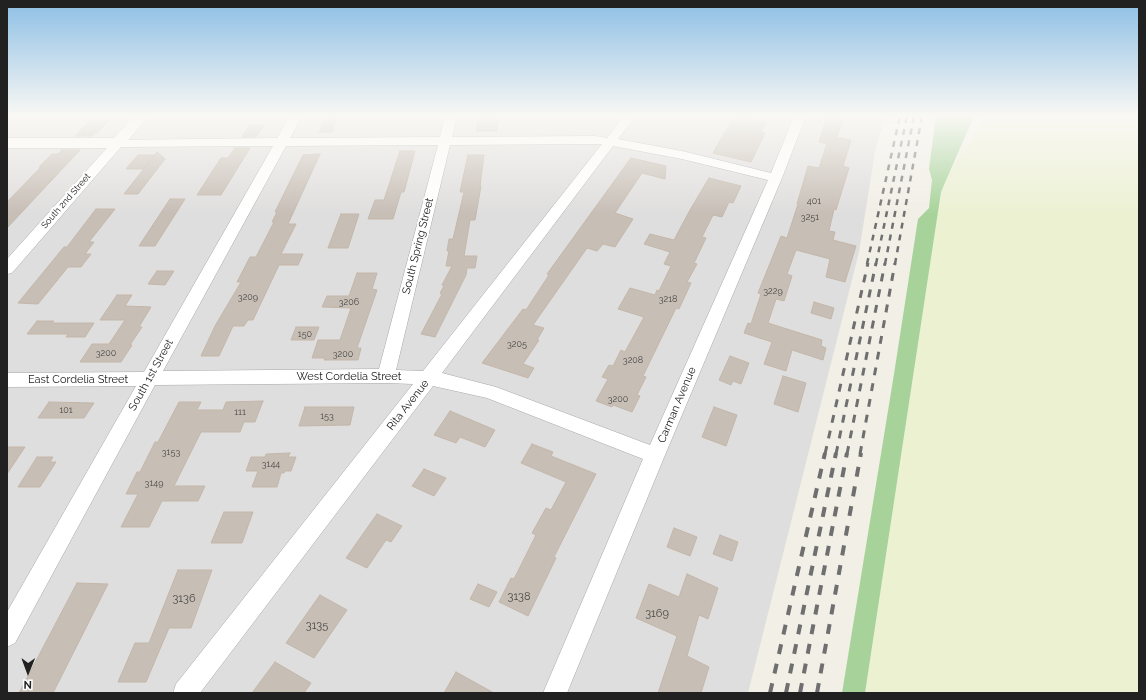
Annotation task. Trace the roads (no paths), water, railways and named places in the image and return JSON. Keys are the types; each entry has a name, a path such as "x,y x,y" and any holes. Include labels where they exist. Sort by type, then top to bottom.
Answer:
{"street":[{"name":"South 2nd Street","path":"7,269 113,149"},
{"name":"South 1st Street","path":"7,635 277,149"},
{"name":"South Spring Street","path":"386,376 442,149"},
{"name":"Rita Avenue","path":"185,693 604,149"},
{"path":"648,149 699,159 775,178"},
{"name":"Carman Avenue","path":"555,693 655,455 787,149"},
{"name":"West Cordelia Street","path":"149,379 386,376 429,378 466,385 490,392 655,455"},
{"name":"East Cordelia Street","path":"7,380 149,379"}],"railway":[{"path":"867,264 893,149"},
{"path":"876,264 900,149"},
{"path":"885,264 908,149"},
{"path":"895,264 916,149"},
{"path":"825,454 868,263"},
{"path":"836,454 876,263"},
{"path":"847,454 885,263"},
{"path":"860,454 895,263"},
{"path":"770,693 825,453"},
{"path":"786,693 836,453"},
{"path":"800,693 847,453"},
{"path":"817,693 861,453"}]}
